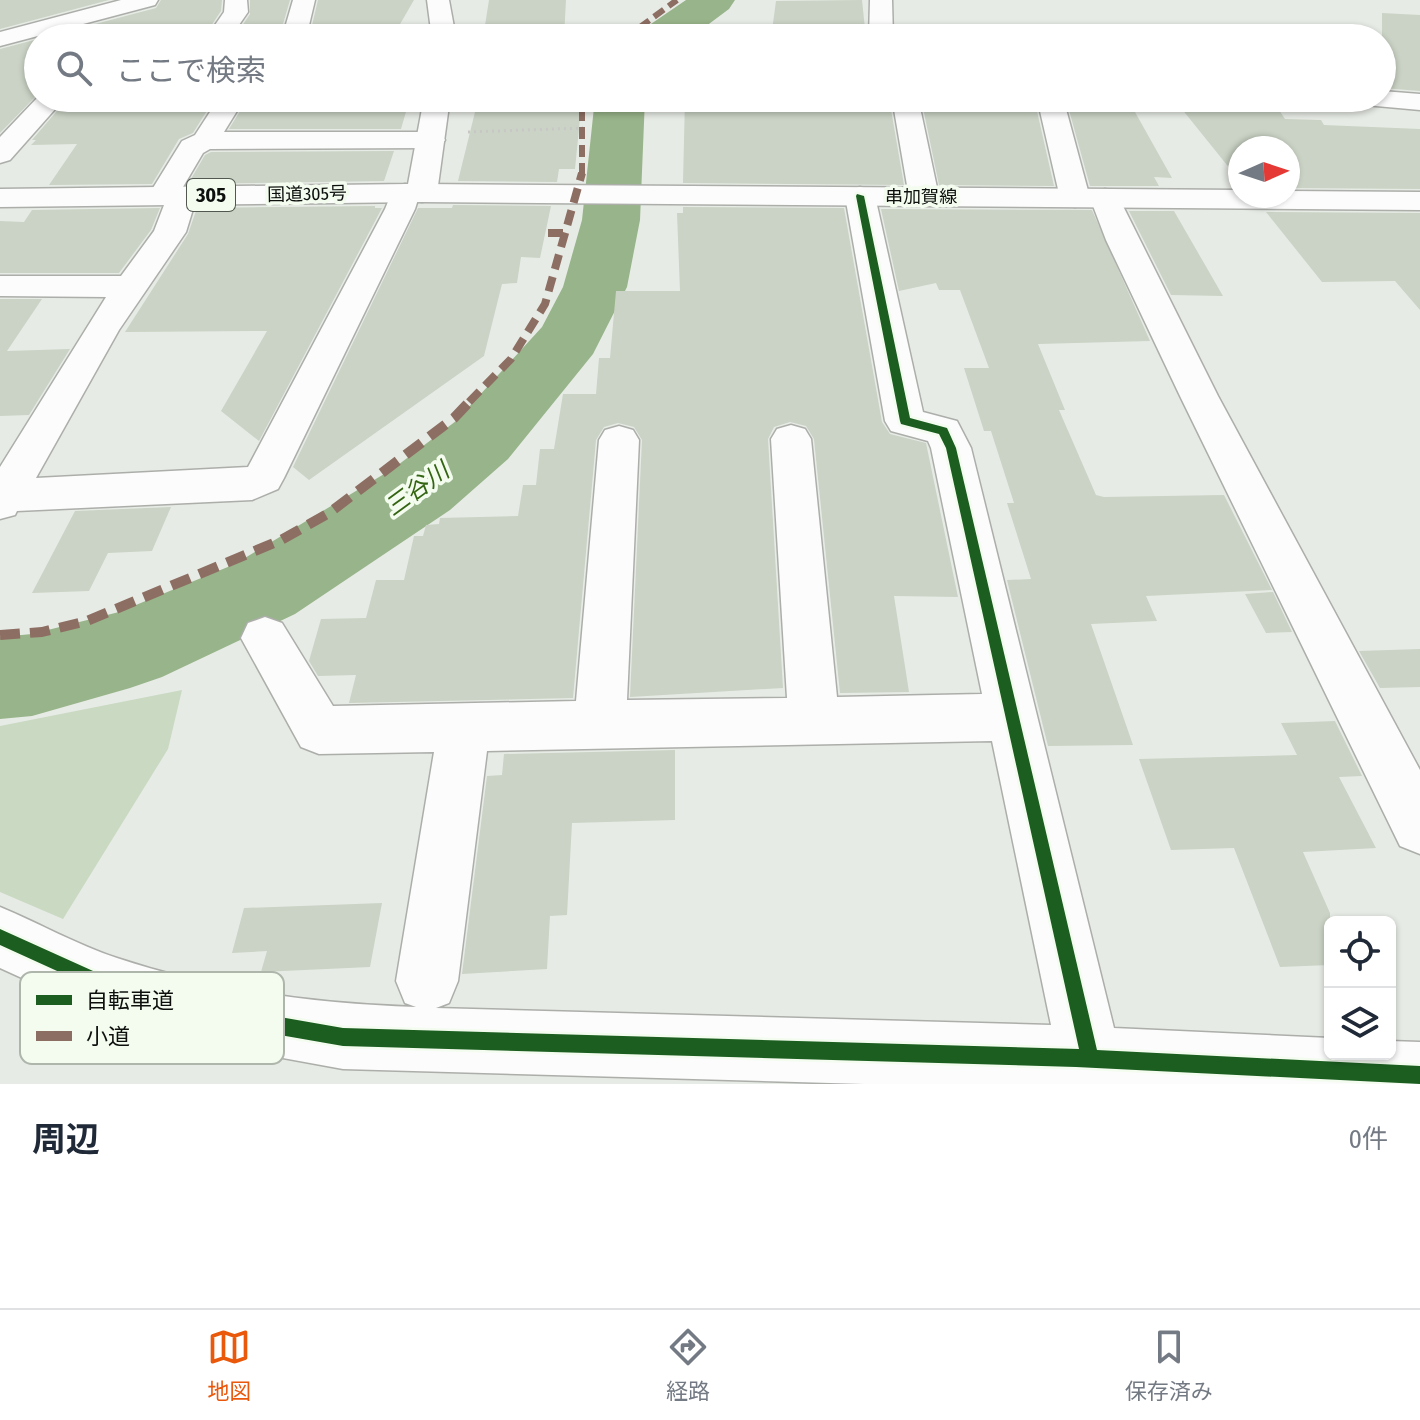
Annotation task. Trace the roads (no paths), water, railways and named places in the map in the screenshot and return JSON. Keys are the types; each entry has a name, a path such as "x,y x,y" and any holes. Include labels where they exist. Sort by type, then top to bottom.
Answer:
{"main road":[{"path":"36,24 71,9 147,0"},
{"path":"228,24 236,12 236,0"},
{"path":"298,24 304,0"},
{"path":"438,0 442,24"},
{"path":"881,0 881,24"},
{"path":"0,39 24,29"},
{"path":"1396,100 1420,102"},
{"path":"0,154 39,112"},
{"path":"205,141 223,112"},
{"path":"2,499 252,484 263,478 400,209 414,193 431,140 435,112"},
{"path":"908,112 924,197"},
{"path":"1056,112 1090,198 1122,240 1420,826"},
{"path":"2,499 103,327 170,232 172,196 192,147 205,141 431,140"},
{"name":"串加賀線","path":"414,193 1420,201"},
{"name":"国道305号","path":"0,198 414,193"},
{"path":"860,196 905,421 943,431 951,448 1090,1059"},
{"path":"0,286 134,287"},
{"path":"791,439 814,721"},
{"path":"600,725 619,440"},
{"path":"265,638 319,730 1013,717"},
{"path":"427,981 464,727"},
{"path":"0,937 77,972"},
{"path":"284,1027 343,1037 1090,1059 1420,1075"}],"waterway":[{"name":"三谷川","path":"681,24 714,0"},
{"name":"三谷川","path":"0,678 32,675 130,649 265,589 422,489 482,440 569,339 595,287 611,220 619,112"}]}
